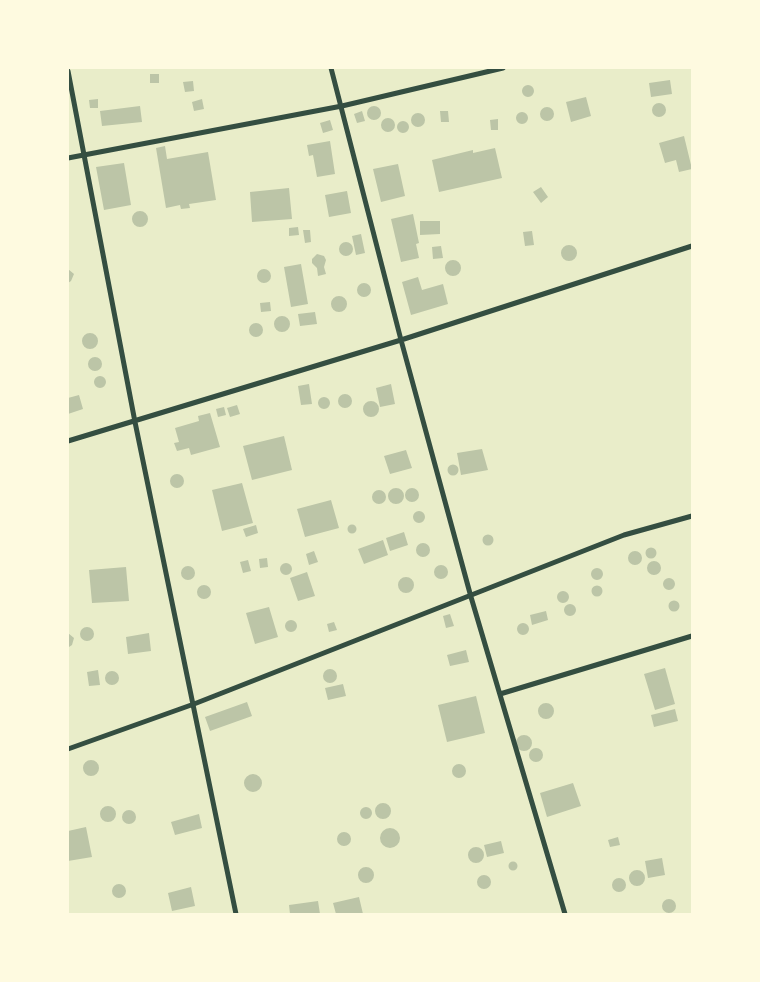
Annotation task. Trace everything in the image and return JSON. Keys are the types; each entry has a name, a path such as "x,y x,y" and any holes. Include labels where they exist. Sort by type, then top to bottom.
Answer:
{"street":[{"path":"331,68 401,340 471,597 565,914"},
{"path":"68,158 342,106 503,68"},
{"path":"68,72 135,422 236,914"},
{"path":"68,441 401,340 692,246"},
{"path":"68,749 194,704 624,536 692,516"},
{"path":"500,694 692,636"}],"building":[{"path":"150,74 159,74 159,83 150,83"},
{"path":"670,80 672,94 651,97 649,83"},
{"path":"193,81 194,91 185,92 183,82"},
{"path":"526,85 530,85 534,91 530,97 526,97 522,93 522,89"},
{"path":"586,97 591,116 571,122 566,102"},
{"path":"98,99 98,108 90,108 89,100"},
{"path":"202,99 204,109 194,111 192,102"},
{"path":"656,103 662,103 666,110 662,117 656,117 652,113 652,107"},
{"path":"140,106 142,122 102,126 100,111"},
{"path":"374,106 379,108 381,113 379,118 374,120 369,118 367,113 369,108"},
{"path":"544,107 550,107 554,114 550,121 544,121 540,117 540,111"},
{"path":"362,111 365,121 357,123 354,114"},
{"path":"440,111 448,111 449,122 441,122"},
{"path":"520,112 524,112 528,118 524,124 520,124 516,120 516,116"},
{"path":"418,113 423,115 425,120 423,125 418,127 413,125 411,120 413,115"},
{"path":"388,118 393,120 395,125 393,130 388,132 383,130 381,125 383,120"},
{"path":"498,119 498,130 491,130 490,120"},
{"path":"330,120 333,130 323,133 320,123"},
{"path":"401,121 405,121 409,127 405,133 401,133 397,129 397,125"},
{"path":"684,136 692,169 679,172 676,160 665,163 659,143"},
{"path":"330,141 335,174 317,177 313,155 309,156 307,145"},
{"path":"165,146 167,159 208,152 216,200 189,204 190,208 181,209 180,205 166,208 156,148"},
{"path":"495,148 502,178 439,192 432,160 473,150 473,153"},
{"path":"124,163 131,205 104,210 96,167"},
{"path":"398,164 405,196 381,202 373,169"},
{"path":"541,187 548,197 541,203 533,192"},
{"path":"289,188 292,219 252,222 250,192"},
{"path":"347,191 351,213 329,217 325,195"},
{"path":"140,211 148,219 140,227 132,219"},
{"path":"413,214 419,243 416,244 419,258 401,262 391,219"},
{"path":"420,221 440,221 440,234 420,235"},
{"path":"298,227 299,235 289,236 289,228"},
{"path":"303,230 310,230 311,242 305,243"},
{"path":"532,231 534,245 525,246 523,232"},
{"path":"361,234 365,253 356,255 352,236"},
{"path":"343,242 349,242 353,249 349,256 343,256 339,252 339,246"},
{"path":"569,245 577,253 569,261 561,253"},
{"path":"441,246 443,258 433,259 432,247"},
{"path":"317,254 324,256 326,260 324,267 326,274 318,276 317,268 312,263 312,259"},
{"path":"453,260 461,268 453,276 445,268"},
{"path":"301,264 308,304 291,307 284,267"},
{"path":"68,269 74,274 68,283"},
{"path":"261,269 267,269 271,276 267,283 261,283 257,279 257,273"},
{"path":"418,277 422,290 443,284 448,304 411,315 402,282"},
{"path":"361,283 367,283 371,290 367,297 361,297 357,293 357,287"},
{"path":"339,296 345,298 347,304 345,310 339,312 333,310 331,304 333,298"},
{"path":"270,302 271,311 261,312 260,303"},
{"path":"315,312 317,324 300,326 298,314"},
{"path":"282,316 290,324 282,332 274,324"},
{"path":"256,323 261,325 263,330 261,335 256,337 251,335 249,330 251,325"},
{"path":"90,333 96,335 98,341 96,347 90,349 84,347 82,341 84,335"},
{"path":"95,357 100,359 102,364 100,369 95,371 90,369 88,364 90,359"},
{"path":"98,376 102,376 106,382 102,388 98,388 94,384 94,380"},
{"path":"309,384 312,404 301,405 298,386"},
{"path":"391,384 395,404 380,407 376,388"},
{"path":"342,394 348,394 352,401 348,408 342,408 338,404 338,398"},
{"path":"79,395 83,409 68,414 68,398"},
{"path":"322,397 326,397 330,403 326,409 322,409 318,405 318,401"},
{"path":"371,401 379,409 371,417 363,409"},
{"path":"237,405 240,414 230,417 227,408"},
{"path":"224,407 226,415 218,417 216,409"},
{"path":"210,413 220,447 191,455 189,448 177,451 174,443 179,442 175,428 199,421 198,416"},
{"path":"284,436 292,470 252,480 243,446"},
{"path":"482,449 488,470 461,475 457,453"},
{"path":"406,450 412,468 390,474 384,456"},
{"path":"453,464 459,470 453,476 447,470"},
{"path":"177,474 182,476 184,481 182,486 177,488 172,486 170,481 172,476"},
{"path":"242,483 253,523 222,531 212,490"},
{"path":"396,488 404,496 396,504 388,496"},
{"path":"412,488 417,490 419,495 417,500 412,502 407,500 405,495 407,490"},
{"path":"376,490 382,490 386,497 382,504 376,504 372,500 372,494"},
{"path":"331,500 339,528 305,537 297,509"},
{"path":"421,511 424,512 424,522 417,523 414,522 413,515 414,512"},
{"path":"352,524 357,529 352,534 347,529"},
{"path":"256,525 258,533 246,537 243,529"},
{"path":"404,532 408,545 390,551 386,538"},
{"path":"488,534 494,540 488,546 482,540"},
{"path":"383,540 388,555 364,564 358,549"},
{"path":"420,543 426,543 430,550 426,557 420,557 416,553 416,547"},
{"path":"649,548 653,548 656,553 655,557 649,558 646,555 646,551"},
{"path":"314,551 318,562 309,565 306,554"},
{"path":"635,551 640,553 642,558 640,563 635,565 630,563 628,558 630,553"},
{"path":"267,558 268,567 260,568 259,559"},
{"path":"248,560 251,571 243,573 240,562"},
{"path":"654,561 659,563 661,568 659,573 654,575 649,573 647,568 649,563"},
{"path":"284,563 288,563 292,569 288,575 284,575 280,571 280,567"},
{"path":"438,565 444,565 448,572 444,579 438,579 434,575 434,569"},
{"path":"185,566 191,566 195,573 191,580 185,580 181,576 181,570"},
{"path":"126,567 129,601 92,603 89,570"},
{"path":"599,568 602,569 602,579 595,580 592,579 591,572 592,569"},
{"path":"307,572 315,596 298,601 290,578"},
{"path":"403,577 409,577 414,582 412,591 403,593 398,588 398,582"},
{"path":"667,578 671,578 675,584 671,590 667,590 663,586 663,582"},
{"path":"201,585 207,585 211,592 207,599 201,599 197,595 197,589"},
{"path":"597,585 603,591 597,597 591,591"},
{"path":"561,591 565,591 569,597 565,603 561,603 557,599 557,595"},
{"path":"674,600 680,606 674,612 668,606"},
{"path":"568,604 572,604 576,610 572,616 568,616 564,612 564,608"},
{"path":"269,607 278,637 255,644 246,613"},
{"path":"546,611 548,620 532,625 530,615"},
{"path":"450,614 454,626 446,628 443,616"},
{"path":"289,620 293,620 297,626 293,632 289,632 285,628 285,624"},
{"path":"334,622 337,630 329,632 327,624"},
{"path":"525,623 528,624 528,634 521,635 518,634 517,627 518,624"},
{"path":"87,627 92,629 94,634 92,639 87,641 82,639 80,634 82,629"},
{"path":"68,633 74,638 72,645 69,647 68,647"},
{"path":"149,633 151,651 128,654 126,637"},
{"path":"466,650 469,662 450,666 447,655"},
{"path":"665,668 675,704 655,710 644,674"},
{"path":"327,669 333,669 337,676 333,683 327,683 323,679 323,673"},
{"path":"98,670 100,685 89,686 87,672"},
{"path":"112,671 117,673 119,678 117,683 112,685 107,683 105,678 107,673"},
{"path":"343,684 346,696 328,700 325,688"},
{"path":"476,696 485,733 447,742 438,705"},
{"path":"247,702 252,716 210,731 205,717"},
{"path":"546,703 554,711 546,719 538,711"},
{"path":"675,709 678,721 654,727 651,715"},
{"path":"524,735 532,743 524,751 516,743"},
{"path":"533,748 539,748 543,755 539,762 533,762 529,758 529,752"},
{"path":"91,760 99,768 91,776 83,768"},
{"path":"459,764 464,766 466,771 464,776 459,778 454,776 452,771 454,766"},
{"path":"253,774 259,777 262,783 259,789 253,792 247,789 244,783 247,777"},
{"path":"573,783 581,806 547,817 540,793"},
{"path":"383,803 391,811 383,819 375,811"},
{"path":"108,806 114,808 116,814 114,820 108,822 102,820 100,814 102,808"},
{"path":"366,807 372,813 366,819 360,813"},
{"path":"126,810 132,810 136,817 132,824 126,824 122,820 122,814"},
{"path":"199,814 202,828 175,835 171,822"},
{"path":"86,827 92,857 68,861 68,831"},
{"path":"390,828 397,831 400,838 397,845 390,848 383,845 380,838 383,831"},
{"path":"344,832 349,834 351,839 349,844 344,846 339,844 337,839 339,834"},
{"path":"618,837 620,845 610,847 608,840"},
{"path":"501,841 504,853 487,857 484,845"},
{"path":"476,847 482,849 484,855 482,861 476,863 470,861 468,855 470,849"},
{"path":"662,858 665,875 648,878 645,861"},
{"path":"513,861 518,866 513,871 508,866"},
{"path":"366,867 372,869 374,875 372,881 366,883 360,881 358,875 360,869"},
{"path":"637,870 645,878 637,886 629,878"},
{"path":"481,875 487,875 491,882 487,889 481,889 477,885 477,879"},
{"path":"616,878 622,878 626,885 622,892 616,892 612,888 612,882"},
{"path":"116,884 122,884 126,891 122,898 116,898 112,894 112,888"},
{"path":"191,887 195,906 172,911 168,893"},
{"path":"359,897 363,914 336,914 333,903"},
{"path":"666,899 672,899 676,906 672,913 666,913 662,909 662,903"},
{"path":"318,901 320,914 290,914 289,905"}]}
